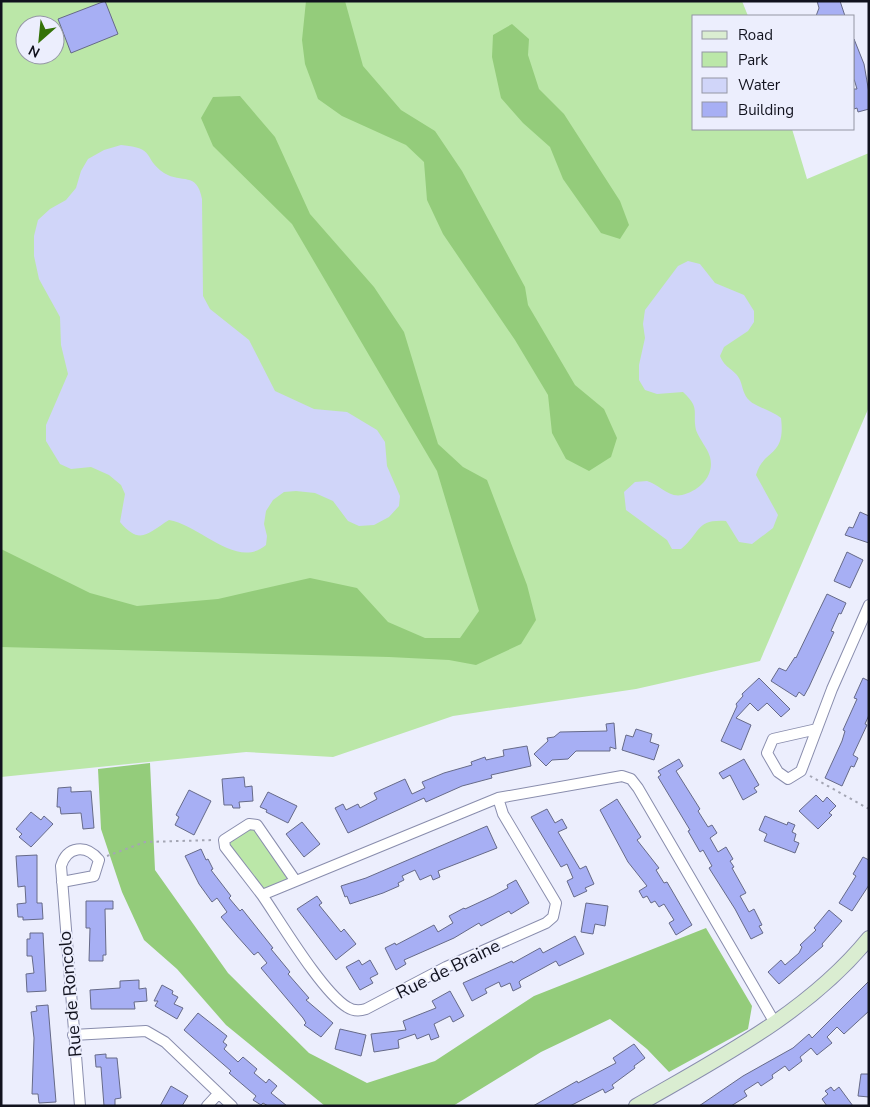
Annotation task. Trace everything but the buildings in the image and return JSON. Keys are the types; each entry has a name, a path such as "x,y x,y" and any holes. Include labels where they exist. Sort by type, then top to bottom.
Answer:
{"street":[{"path":"817,729 773,739 767,753 778,772 788,779 801,771 869,605"},
{"path":"262,895 498,798 622,776 630,779 638,788 775,1023"},
{"name":"Rue de Braine","path":"224,840 225,847 334,994 354,1010 366,1009 446,967 546,923 554,917 556,904 503,814 498,798"},
{"path":"224,840 249,824 257,825 295,880"},
{"name":"Rue de Roncolo","path":"80,1106 61,866 64,857 71,850 81,849 93,853 98,860"},
{"path":"62,882 94,876 98,860"},
{"path":"636,1106 775,1023 831,978 869,938"},
{"path":"73,1035 146,1031 165,1042 232,1106"},
{"path":"207,1106 218,1094"}],"path":[{"path":"801,771 869,809"},
{"path":"98,860 145,842 224,840"}],"green space":[{"path":"1,1 742,1 748,15 692,15 692,130 792,130 807,179 869,153 869,407 760,661 636,689 453,716 333,757 246,752 1,777"},
{"path":"306,1 345,1 363,66 401,110 435,131 462,171 525,287 528,305 575,385 604,409 617,438 611,457 589,471 566,459 552,433 548,395 515,340 443,234 427,200 424,162 406,145 342,116 318,99 305,64 302,40"},
{"path":"512,24 529,39 528,55 539,89 564,114 620,201 629,225 620,239 601,233 563,179 550,147 523,123 501,98 492,57 493,35"},
{"path":"240,96 275,137 310,214 374,287 404,332 438,444 463,467 487,480 527,585 536,620 521,644 476,665 449,660 389,657 1,647 1,549 90,593 137,606 218,599 310,578 357,588 388,622 425,638 460,638 479,611 437,471 292,224 213,146 201,118 213,97"},
{"path":"150,763 155,870 228,973 309,1053 367,1083 435,1061 534,996 706,928 752,1006 748,1029 669,1072 647,1049 610,1019 541,1052 453,1106 325,1106 226,1025 177,969 144,940 122,892 101,829 98,769"},
{"path":"257,825 295,880 262,895 225,847 230,835"}],"water":[{"path":"121,145 132,146 145,151 157,168 164,173 193,181 200,190 202,199 203,296 210,309 249,340 275,391 314,409 347,412 377,430 385,442 387,466 400,496 399,506 389,517 374,525 359,526 348,521 333,501 315,493 284,492 273,500 266,511 264,524 267,536 266,545 255,551 243,552 218,544 181,524 169,520 150,533 144,535 133,534 120,522 125,494 121,485 109,475 91,467 71,469 60,464 46,441 46,425 68,374 61,345 60,317 39,279 34,256 34,236 38,220 50,209 66,200 76,188 81,171 88,159 104,150"},
{"path":"688,261 700,264 715,283 744,295 754,311 754,322 748,331 724,347 720,356 725,364 738,376 748,399 781,418 782,431 780,440 764,460 756,475 778,515 773,528 752,544 739,542 726,521 716,521 709,522 699,528 681,549 672,549 667,540 626,510 624,492 635,482 647,481 668,493 682,495 700,486 710,470 710,457 696,430 695,410 689,398 683,392 657,394 645,390 639,380 639,365 645,338 643,324 645,310 678,266"}]}
